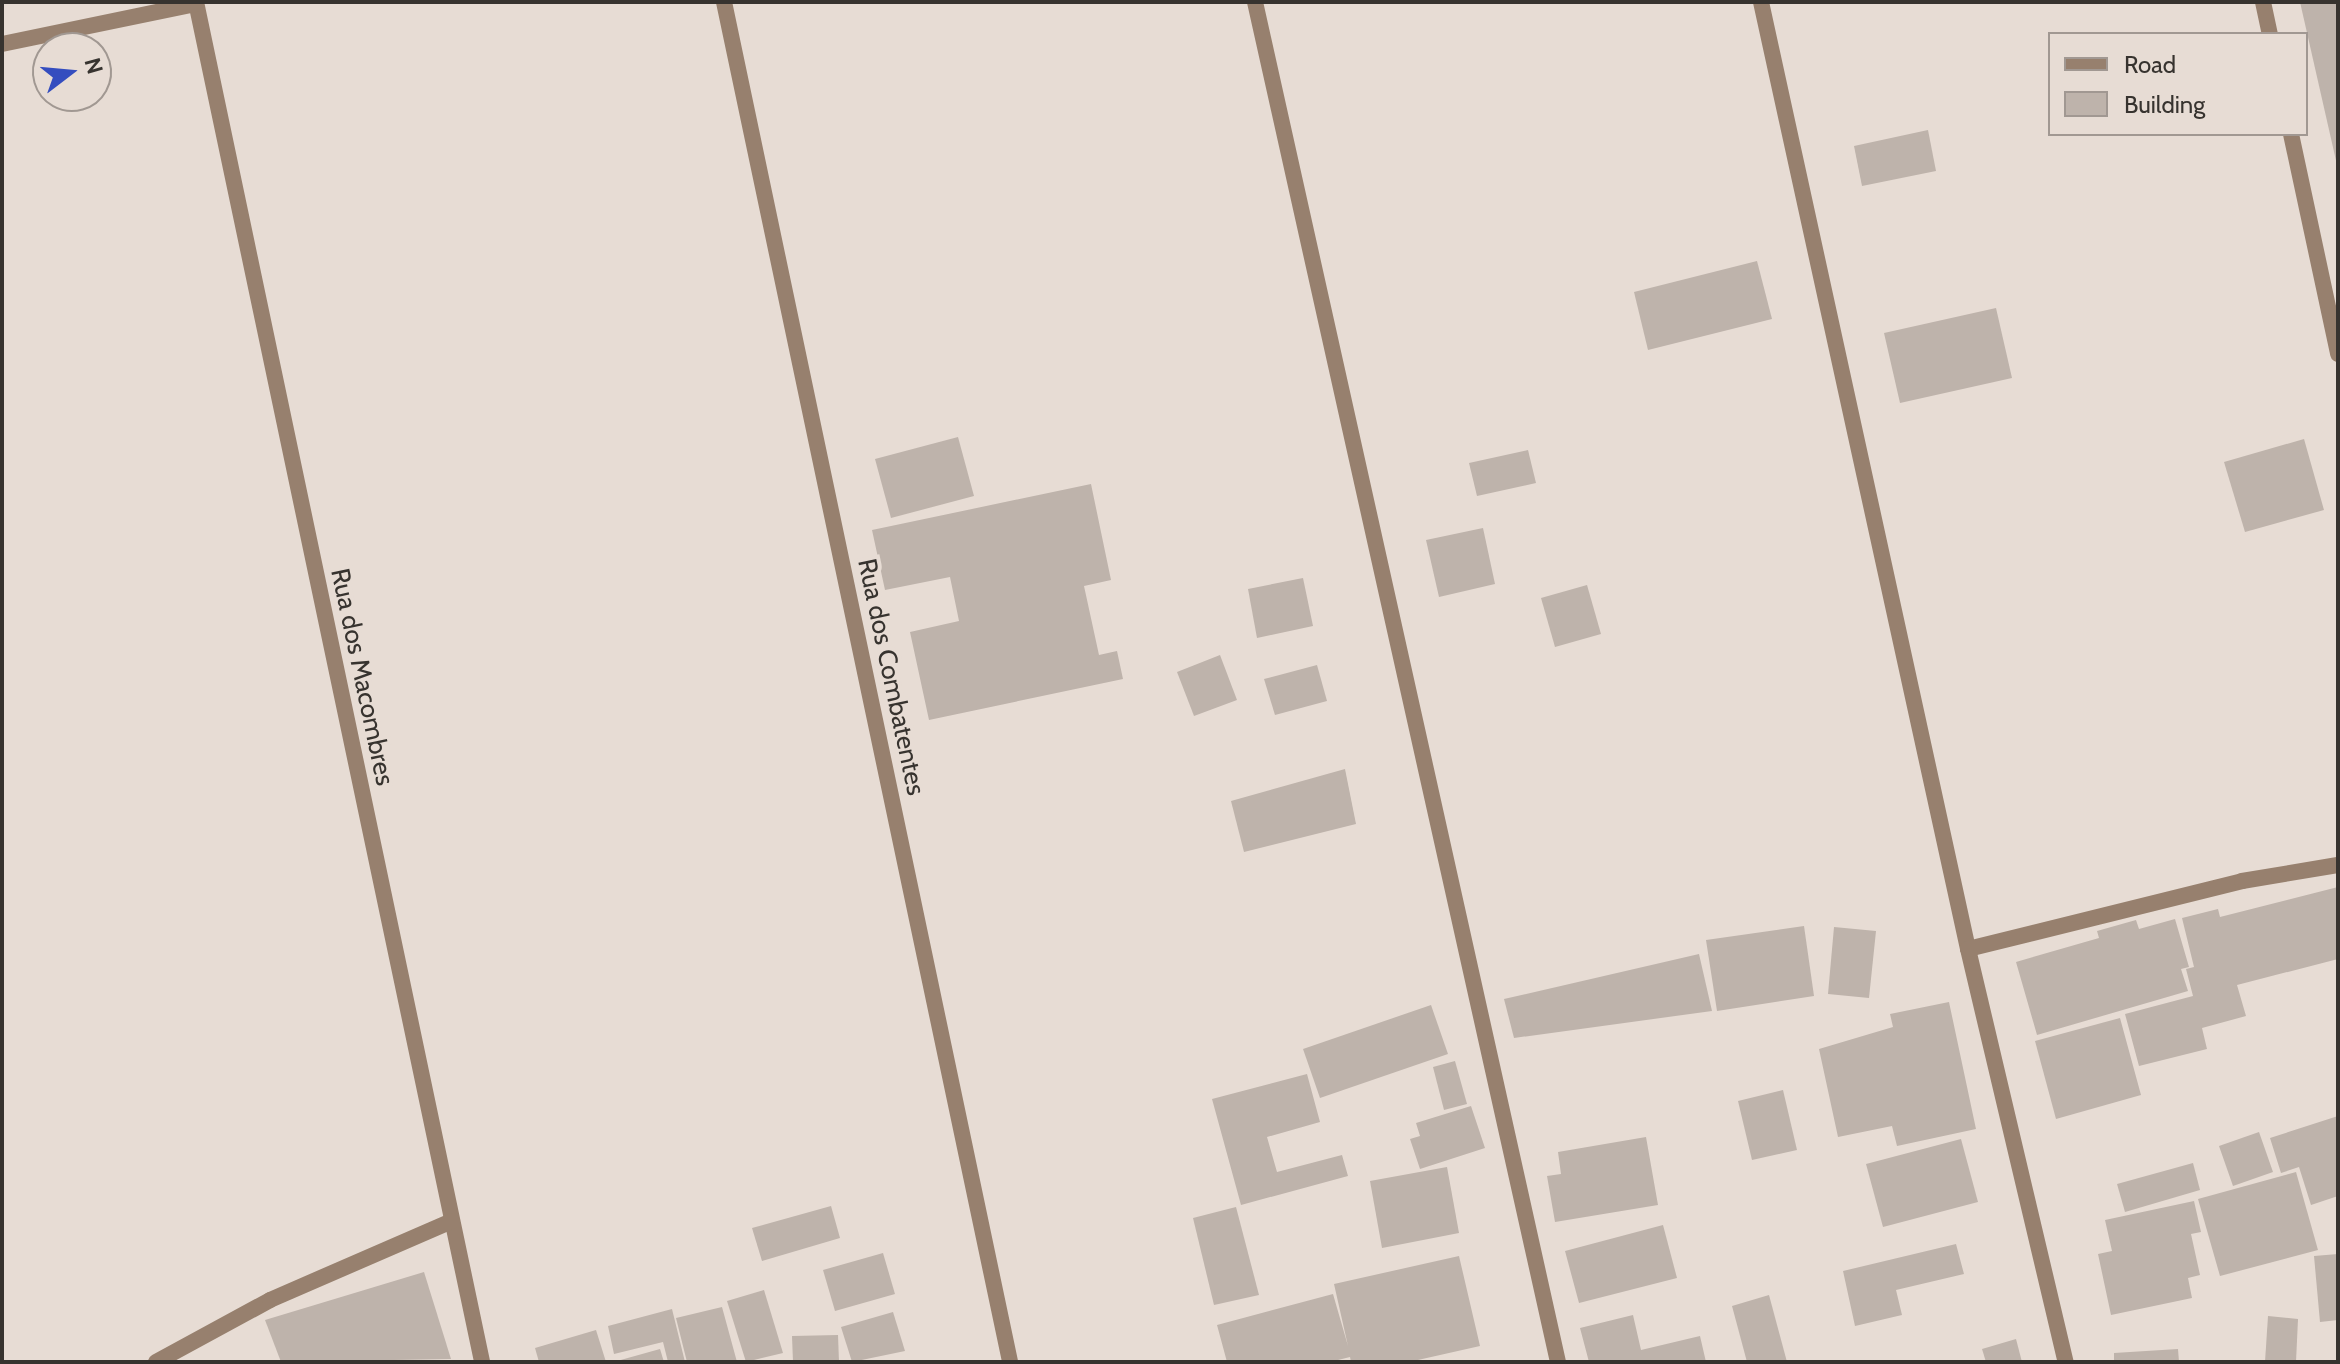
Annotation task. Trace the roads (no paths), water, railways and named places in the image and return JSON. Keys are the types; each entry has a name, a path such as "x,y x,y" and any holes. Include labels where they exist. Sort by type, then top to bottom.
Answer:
{"street":[{"name":"Rua dos Combatentes","path":"724,2 1010,1362"},
{"path":"1255,2 1558,1362"},
{"path":"1761,2 1968,949 2066,1362"},
{"path":"2263,2 2270,32"},
{"path":"2,44 196,3"},
{"name":"Rua dos Macombres","path":"196,3 482,1362"},
{"path":"2291,136 2338,354"},
{"path":"1968,949 2242,881 2338,865"},
{"path":"156,1362 270,1300 452,1221"}]}
